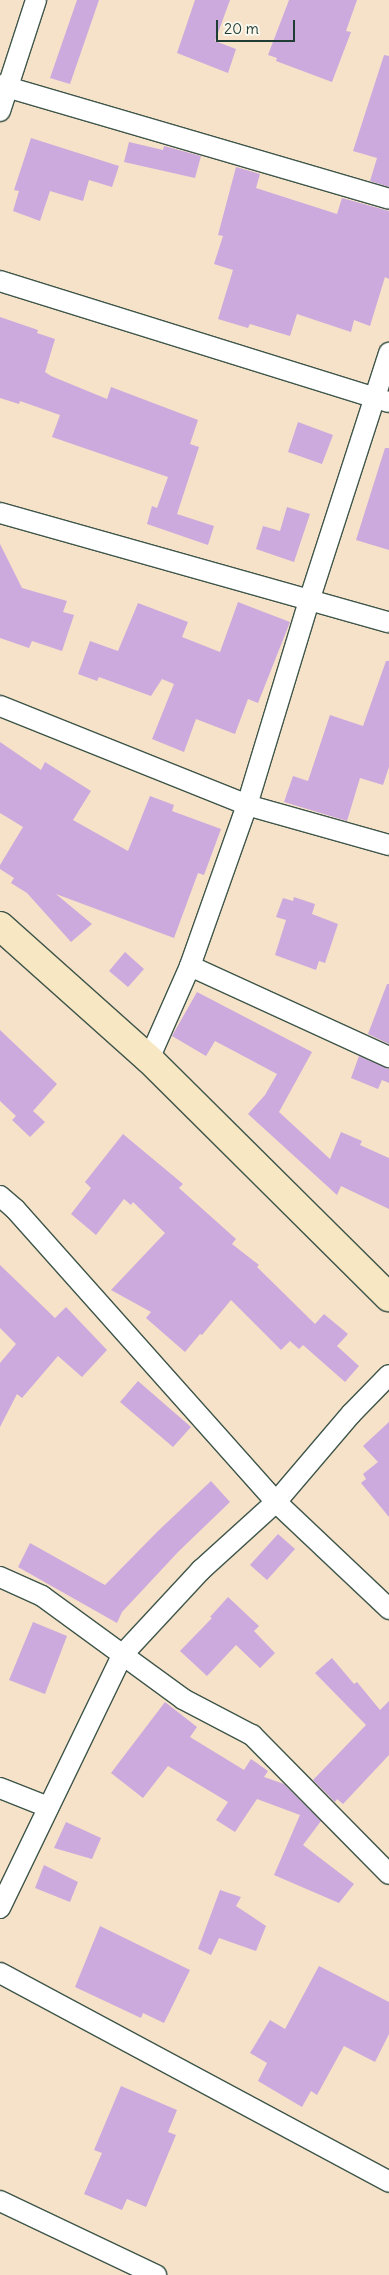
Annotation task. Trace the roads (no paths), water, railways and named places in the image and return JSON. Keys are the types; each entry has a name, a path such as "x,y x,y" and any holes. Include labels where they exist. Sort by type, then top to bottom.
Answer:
{"main road":[{"path":"0,926 149,1059 389,1297"}],"street":[{"path":"0,111 4,86 36,0"},
{"path":"4,86 389,199"},
{"path":"0,281 381,400"},
{"path":"149,1059 190,966 246,805 309,601 381,400 389,353"},
{"path":"0,513 389,622"},
{"path":"0,706 246,805 389,845"},
{"path":"190,966 389,1057"},
{"path":"0,1196 15,1209 276,1502 389,1609"},
{"path":"0,1908 123,1654 201,1570 276,1502 351,1414 389,1375"},
{"path":"0,1577 42,1596 183,1699 252,1735 389,1874"},
{"path":"0,1788 48,1807"},
{"path":"0,1973 389,2182"},
{"path":"0,2200 156,2275"}]}
